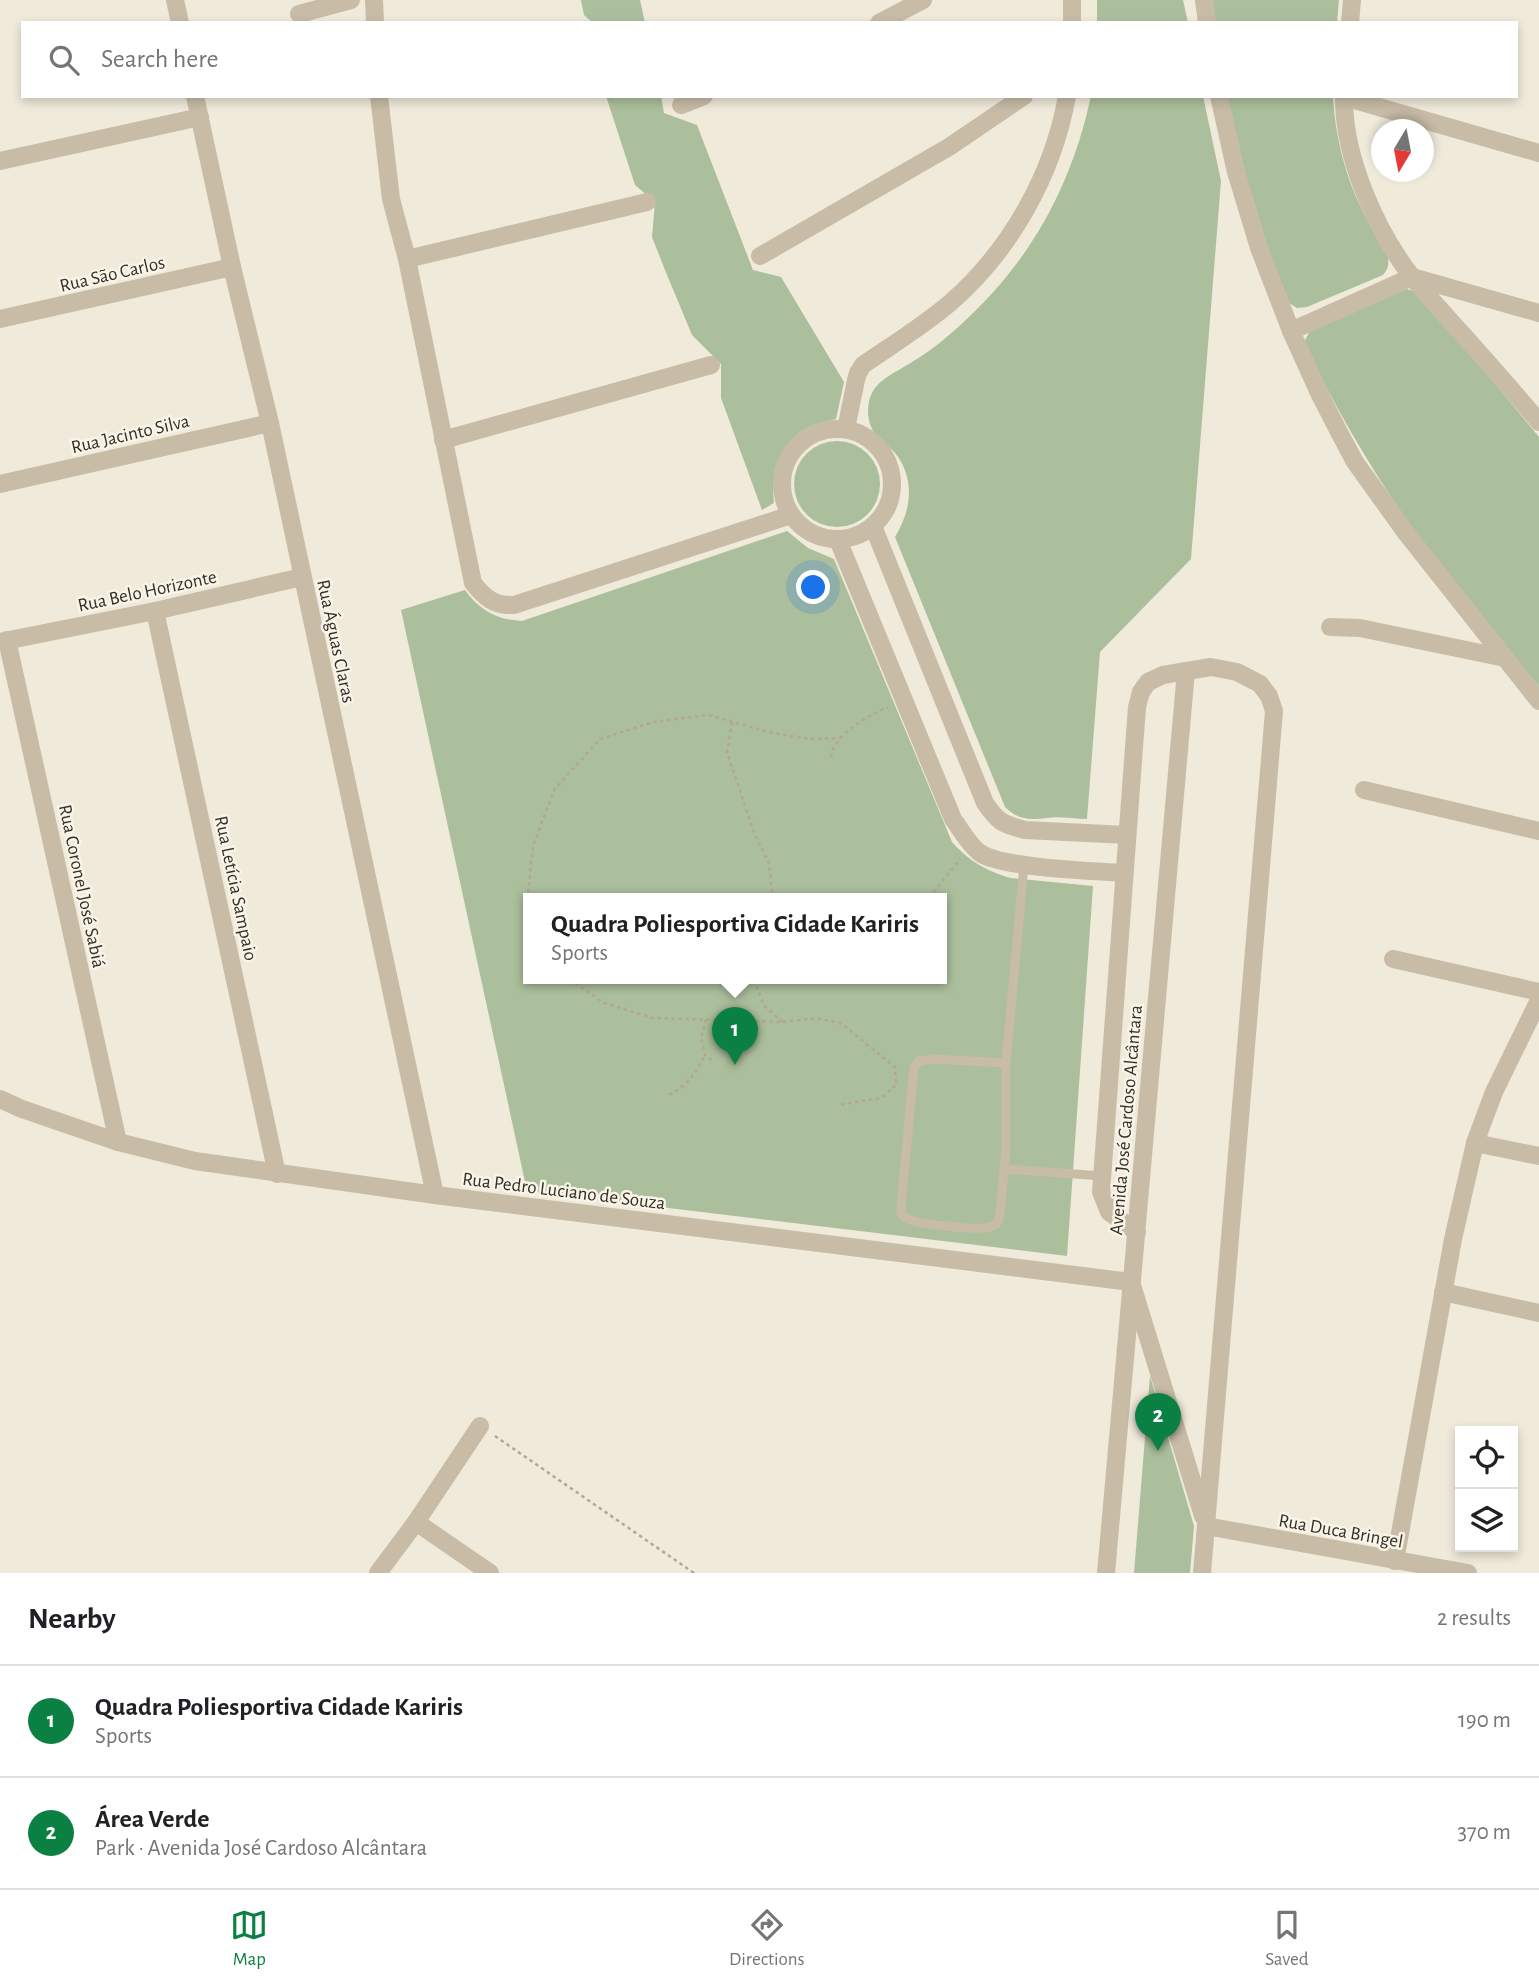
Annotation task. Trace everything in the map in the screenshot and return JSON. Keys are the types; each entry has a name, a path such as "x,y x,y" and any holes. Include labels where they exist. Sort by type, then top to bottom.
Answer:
{"street":[{"path":"175,0 180,21"},
{"path":"299,14 351,0"},
{"path":"374,0 375,21"},
{"path":"884,21 923,0"},
{"path":"1072,0 1072,21"},
{"path":"1204,0 1207,21"},
{"path":"1350,21 1352,0"},
{"name":"Rua Águas Claras","path":"195,98 270,423 435,1195"},
{"path":"379,98 391,199 407,259 473,583 482,595 492,602 514,604 791,515"},
{"path":"681,105 699,98"},
{"path":"760,256 949,147 1021,98"},
{"path":"846,429 856,380 863,365 949,303 974,280 1020,222 1045,171 1066,98"},
{"path":"1219,98 1255,237 1291,331 1355,462 1406,533 1539,701"},
{"path":"1344,98 1348,143 1363,189 1393,248 1412,277 1539,422"},
{"path":"1347,98 1539,153"},
{"path":"0,160 200,117"},
{"path":"407,259 647,202"},
{"name":"Rua São Carlos","path":"0,319 233,267"},
{"path":"1291,331 1412,277 1539,313"},
{"path":"443,440 711,365"},
{"name":"Rua Jacinto Silva","path":"0,484 270,423"},
{"path":"828,429 846,429 863,435 877,446 887,460 892,478 892,495 885,512 873,526 838,540 821,537 804,529 791,515 783,498 781,480 786,462 796,446 811,434 828,429"},
{"path":"873,526 985,803 996,819 1008,826 1025,830 1127,835"},
{"path":"838,540 953,819 966,838 980,853 997,860 1024,865 1124,873"},
{"name":"Rua Belo Horizonte","path":"4,641 155,611 302,577"},
{"name":"Rua Letícia Sampaio","path":"155,611 278,1174"},
{"path":"1330,627 1360,628 1505,659"},
{"name":"Rua Coronel José Sabiá","path":"4,641 118,1142"},
{"path":"1137,1232 1110,1212 1101,1192 1137,707 1148,681 1163,675 1211,667 1237,672 1260,684 1269,696 1274,711 1202,1573"},
{"name":"Avenida José Cardoso Alcântara","path":"1106,1573 1186,671"},
{"path":"1364,790 1539,831"},
{"path":"1393,959 1539,992"},
{"path":"1395,1561 1452,1239 1475,1143 1494,1092 1539,1000"},
{"name":"Rua Pedro Luciano de Souza","path":"0,1099 118,1142 195,1161 435,1195 1131,1282"},
{"path":"1475,1143 1539,1156"},
{"path":"1131,1282 1206,1526"},
{"path":"1443,1292 1539,1313"},
{"path":"378,1573 416,1522 480,1426"},
{"path":"416,1522 490,1573"},
{"name":"Rua Duca Bringel","path":"1206,1526 1468,1573"}],"lane":[{"path":"1006,1063 933,1059 919,1061 914,1067 901,1214 907,1219 981,1228 992,1227 998,1223 1005,1169 1006,1063 1024,865"},
{"path":"1005,1169 1102,1176"}],"path":[{"path":"831,757 832,748 868,715 904,701"},
{"path":"528,893 533,846 554,790 600,739 653,722 709,715 768,732 809,739 842,738"},
{"path":"732,722 727,752 754,833 769,863 772,893"},
{"path":"934,893 957,863 966,838"},
{"path":"575,984 604,1003 653,1018 783,1021 817,1017 842,1024 895,1067 896,1085 881,1098 838,1105"},
{"path":"756,984 764,1006 783,1021"},
{"path":"669,1095 683,1088 705,1055 701,1037 706,1019"},
{"path":"705,1055 713,1061"},
{"path":"480,1426 694,1573"}],"green space":[{"path":"581,0 640,0 645,21 591,21 584,15"},
{"path":"1097,0 1183,0 1188,21 1097,21"},
{"path":"1212,0 1339,0 1337,21 1215,21"},
{"path":"607,98 661,98 664,113 697,125 753,270 781,277 844,382 836,419 807,430 787,448 775,473 774,503 762,510 721,398 721,364 692,335 652,237 655,202 635,185"},
{"path":"1091,98 1203,98 1221,181 1191,559 1100,652 1087,819 1029,819 1019,817 1005,807 895,537 908,506 906,473 895,453 873,431 868,405 874,389 879,384 942,341 996,289 1038,232 1070,168"},
{"path":"1226,98 1333,98 1336,126 1346,170 1363,212 1388,258 1388,266 1383,275 1307,307 1297,308 1289,303 1256,218"},
{"path":"1407,289 1421,294 1539,437 1539,686 1466,599 1408,522 1361,450 1306,349 1305,340 1310,331"},
{"path":"837,441 853,445 867,454 876,468 880,484 876,500 867,514 853,523 837,527 821,523 807,514 798,500 794,484 798,468 807,454 821,445"},
{"path":"787,531 808,548 834,559 952,842 986,869 1011,878 1093,886 1067,1256 527,1191 401,610 465,590 489,613 522,621"},
{"path":"1150,1376 1194,1526 1190,1573 1134,1573"}],"place":[{"name":"Quadra Poliesportiva Cidade Kariris","path":"735,1065"},
{"name":"Área Verde","path":"1158,1451"}]}
